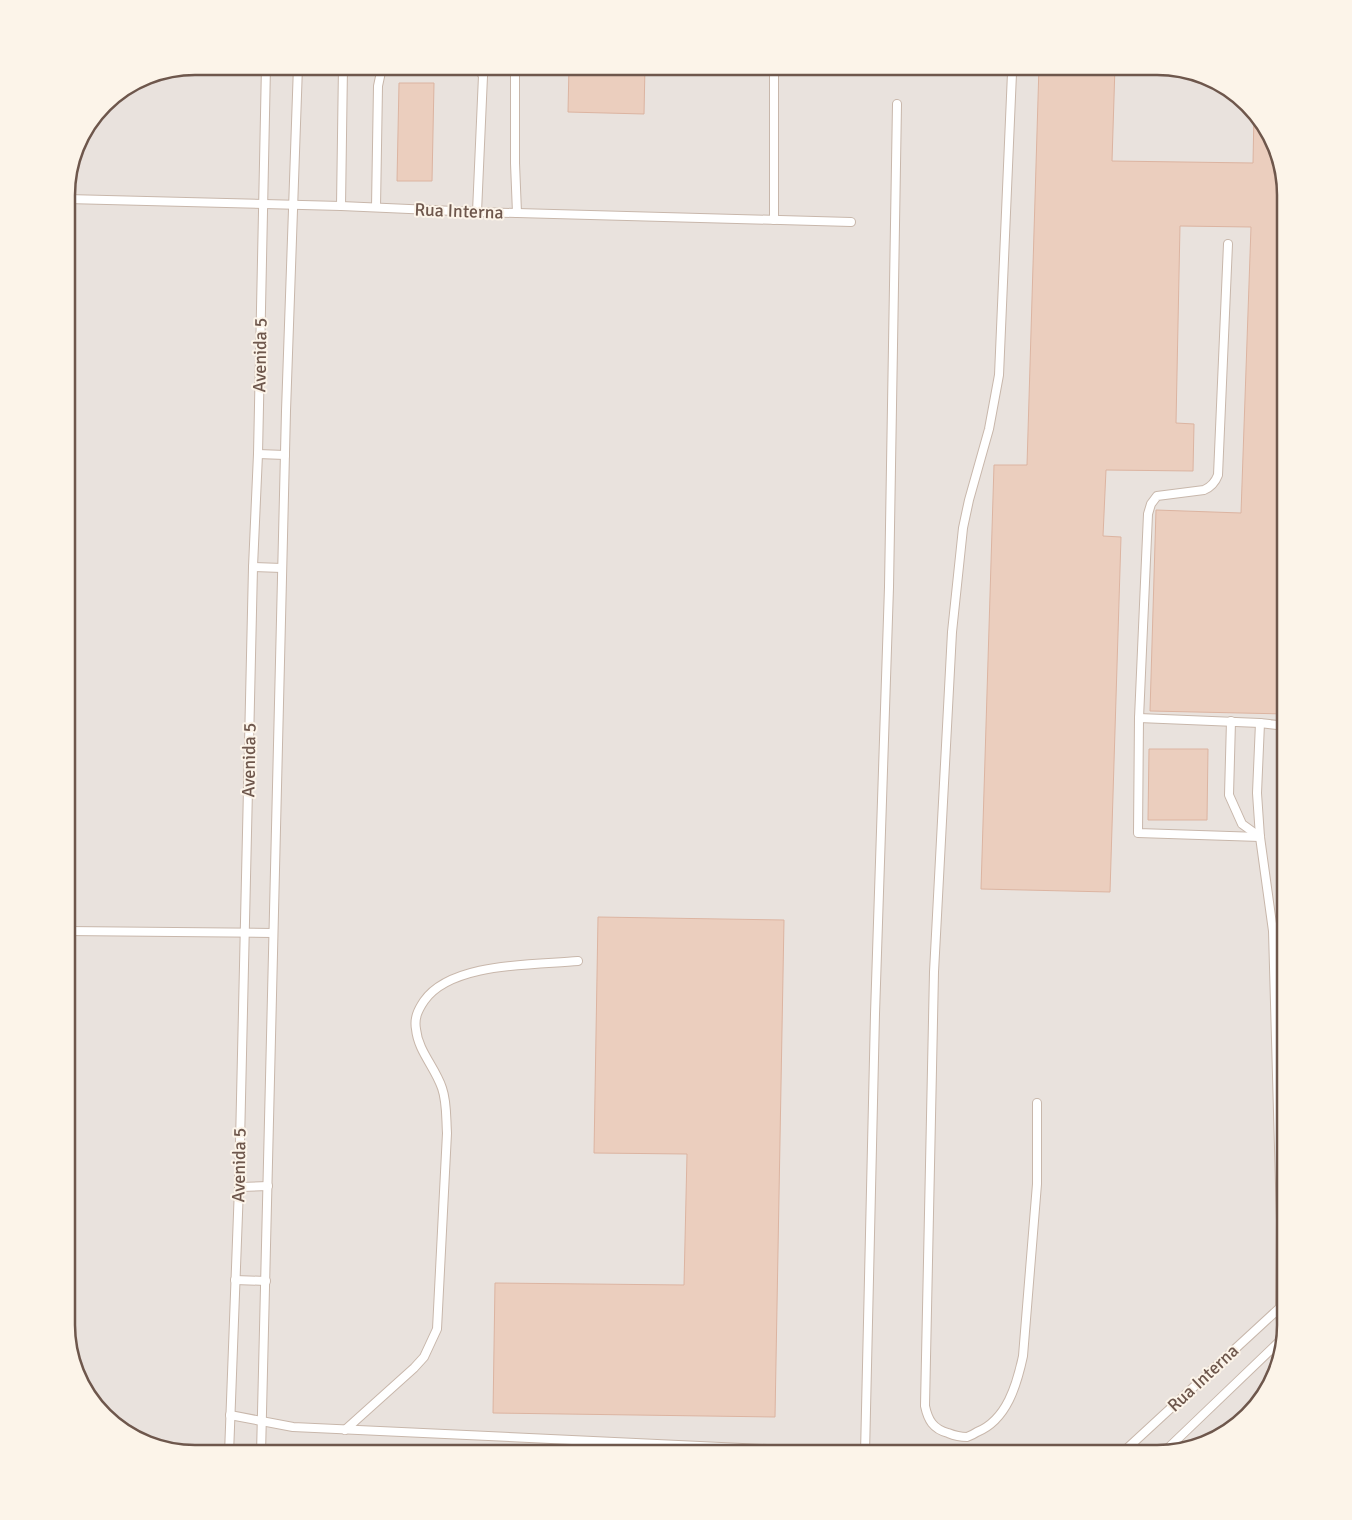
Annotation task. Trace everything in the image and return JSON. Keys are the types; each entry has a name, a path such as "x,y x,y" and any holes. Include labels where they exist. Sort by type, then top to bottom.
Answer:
{"lane":[{"name":"Avenida 5","path":"229,1445 239,1187 266,75"},
{"name":"Avenida 5","path":"261,1445 285,455 298,75"},
{"path":"341,206 343,75"},
{"path":"376,208 378,86 380,75"},
{"path":"477,212 482,75"},
{"path":"515,75 517,213"},
{"path":"774,75 774,220"},
{"path":"1012,75 999,375 989,429 968,500 953,622 934,972 925,1406 927,1418 933,1425 941,1431 952,1435 967,1437 984,1429 1008,1402 1017,1381 1023,1356 1037,1184 1037,1103"},
{"path":"865,1445 875,1014 889,578 897,104"},
{"name":"Rua Interna","path":"75,199 852,222"},
{"path":"1228,244 1218,475 1216,482 1209,488 1157,496 1151,504 1148,514 1139,718 1138,833 1260,837"},
{"path":"258,454 285,455"},
{"path":"253,568 282,568"},
{"path":"1139,718 1231,721 1277,725"},
{"path":"1231,721 1229,795 1242,824 1260,837"},
{"path":"1260,723 1257,793 1260,837 1273,931 1277,1076"},
{"path":"75,931 273,933"},
{"path":"345,1430 414,1368 424,1356 437,1329 447,1125 442,1087 418,1042 416,1029 418,1009 440,985 470,972 514,966 578,961"},
{"path":"239,1187 268,1186"},
{"path":"235,1280 266,1281"},
{"name":"Rua Interna","path":"1131,1445 1277,1311"},
{"path":"1172,1444 1275,1346"},
{"path":"230,1415 293,1427 676,1445"}],"shaded area":[{"path":"187,75 1165,75 1195,81 1224,95 1257,128 1271,157 1277,187 1277,1325 1273,1356 1265,1378 1247,1404 1230,1420 1210,1433 1195,1439 1180,1443 1157,1445 195,1445 164,1441 142,1433 116,1415 95,1392 81,1363 75,1325 75,187 79,164 87,142 100,122 116,105 135,91 149,84 172,77"}],"building":[{"path":"569,75 645,75 644,114 568,112"},
{"path":"1039,75 1115,75 1112,161 1253,163 1254,124 1265,142 1271,157 1277,187 1277,714 1150,711 1156,510 1241,513 1251,227 1180,226 1176,423 1194,424 1193,471 1106,470 1103,536 1121,537 1110,892 981,889 994,465 1027,465"},
{"path":"399,83 434,83 432,181 397,181"},
{"path":"1149,749 1208,749 1207,820 1148,820"},
{"path":"598,917 784,920 775,1417 493,1413 495,1283 684,1285 687,1154 594,1153"}]}
